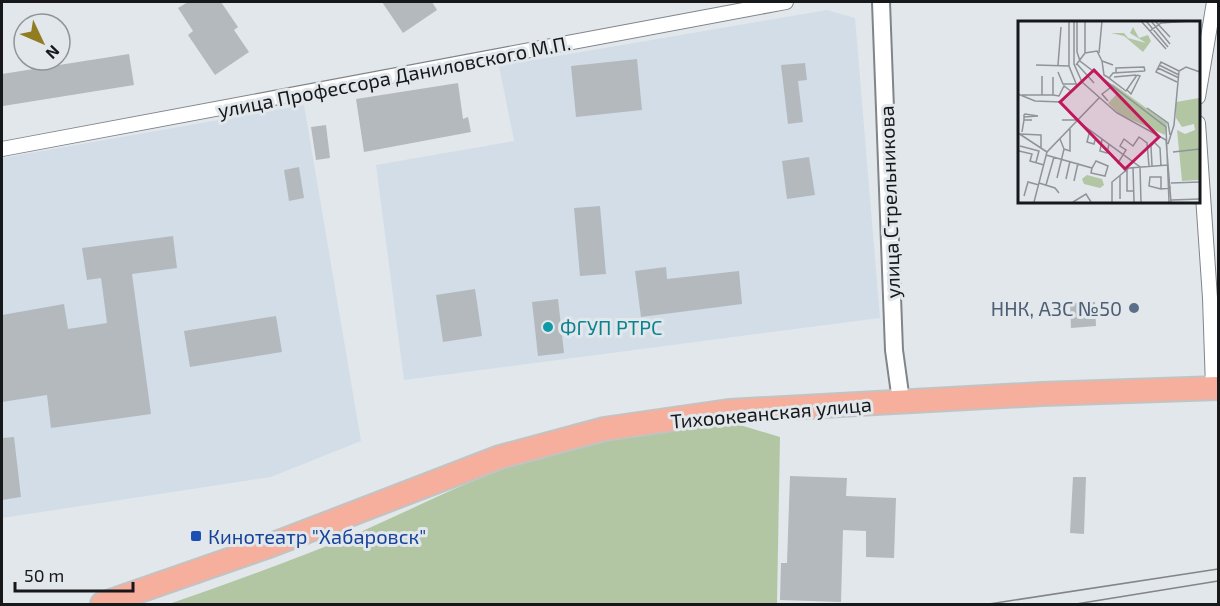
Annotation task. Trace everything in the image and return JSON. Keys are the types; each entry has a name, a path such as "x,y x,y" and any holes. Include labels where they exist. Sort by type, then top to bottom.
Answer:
{"main road":[{"name":"Тихоокеанская улица","path":"102,604 266,547 500,457 604,429 729,411 901,401 1216,388"}],"street":[{"name":"улица Профессора Даниловского М.П.","path":"2,149 786,2"},
{"name":"улица Стрельникова","path":"881,2 894,350 901,401"},
{"path":"1199,86 1214,2"},
{"path":"1199,150 1216,388"}],"shaded area":[{"path":"827,10 855,18 880,318 404,380 376,165 514,141 499,66"},
{"path":"304,105 361,441 271,477 2,518 2,158"}],"green space":[{"path":"727,421 780,437 777,604 169,604 333,544 518,463 575,446 632,434"}],"building":[{"path":"188,2 221,2 238,27 234,30 249,52 215,75 188,35 193,31 178,8"},
{"path":"382,2 432,2 437,10 403,33"},
{"path":"129,54 134,85 3,106 2,74 72,72 72,63"},
{"path":"637,59 642,110 576,117 571,66"},
{"path":"805,63 807,80 798,81 803,122 788,124 781,65"},
{"path":"458,83 463,119 468,117 471,132 364,152 356,99"},
{"path":"326,125 330,158 316,160 311,127"},
{"path":"809,157 815,195 787,199 782,161"},
{"path":"299,167 304,198 289,201 284,170"},
{"path":"600,206 606,274 580,276 574,208"},
{"path":"173,236 177,268 132,274 151,414 51,428 47,395 2,402 2,315 64,304 68,329 107,323 101,278 87,280 82,248"},
{"path":"666,267 667,279 739,271 742,304 641,317 635,271"},
{"path":"475,289 482,336 443,342 436,295"},
{"name":"ФГУП РТРС","path":"558,299 564,353 538,356 532,302"},
{"path":"1095,302 1096,326 1071,328 1070,303"},
{"path":"276,316 282,352 190,367 184,331"},
{"path":"14,437 21,497 2,500 2,438"},
{"path":"790,476 847,478 846,496 896,498 894,558 866,557 866,531 843,530 841,602 780,600 781,563 787,563"},
{"path":"1073,477 1086,477 1084,534 1070,533"}],"tram line":[{"path":"989,604 1218,569"},
{"path":"1076,604 1218,581"}],"place":[{"name":"ННК, АЗС №50","path":"1134,308"},
{"name":"ФГУП РТРС","path":"548,327"},
{"name":"Кинотеатр \"Хабаровск\"","path":"196,536"}]}
